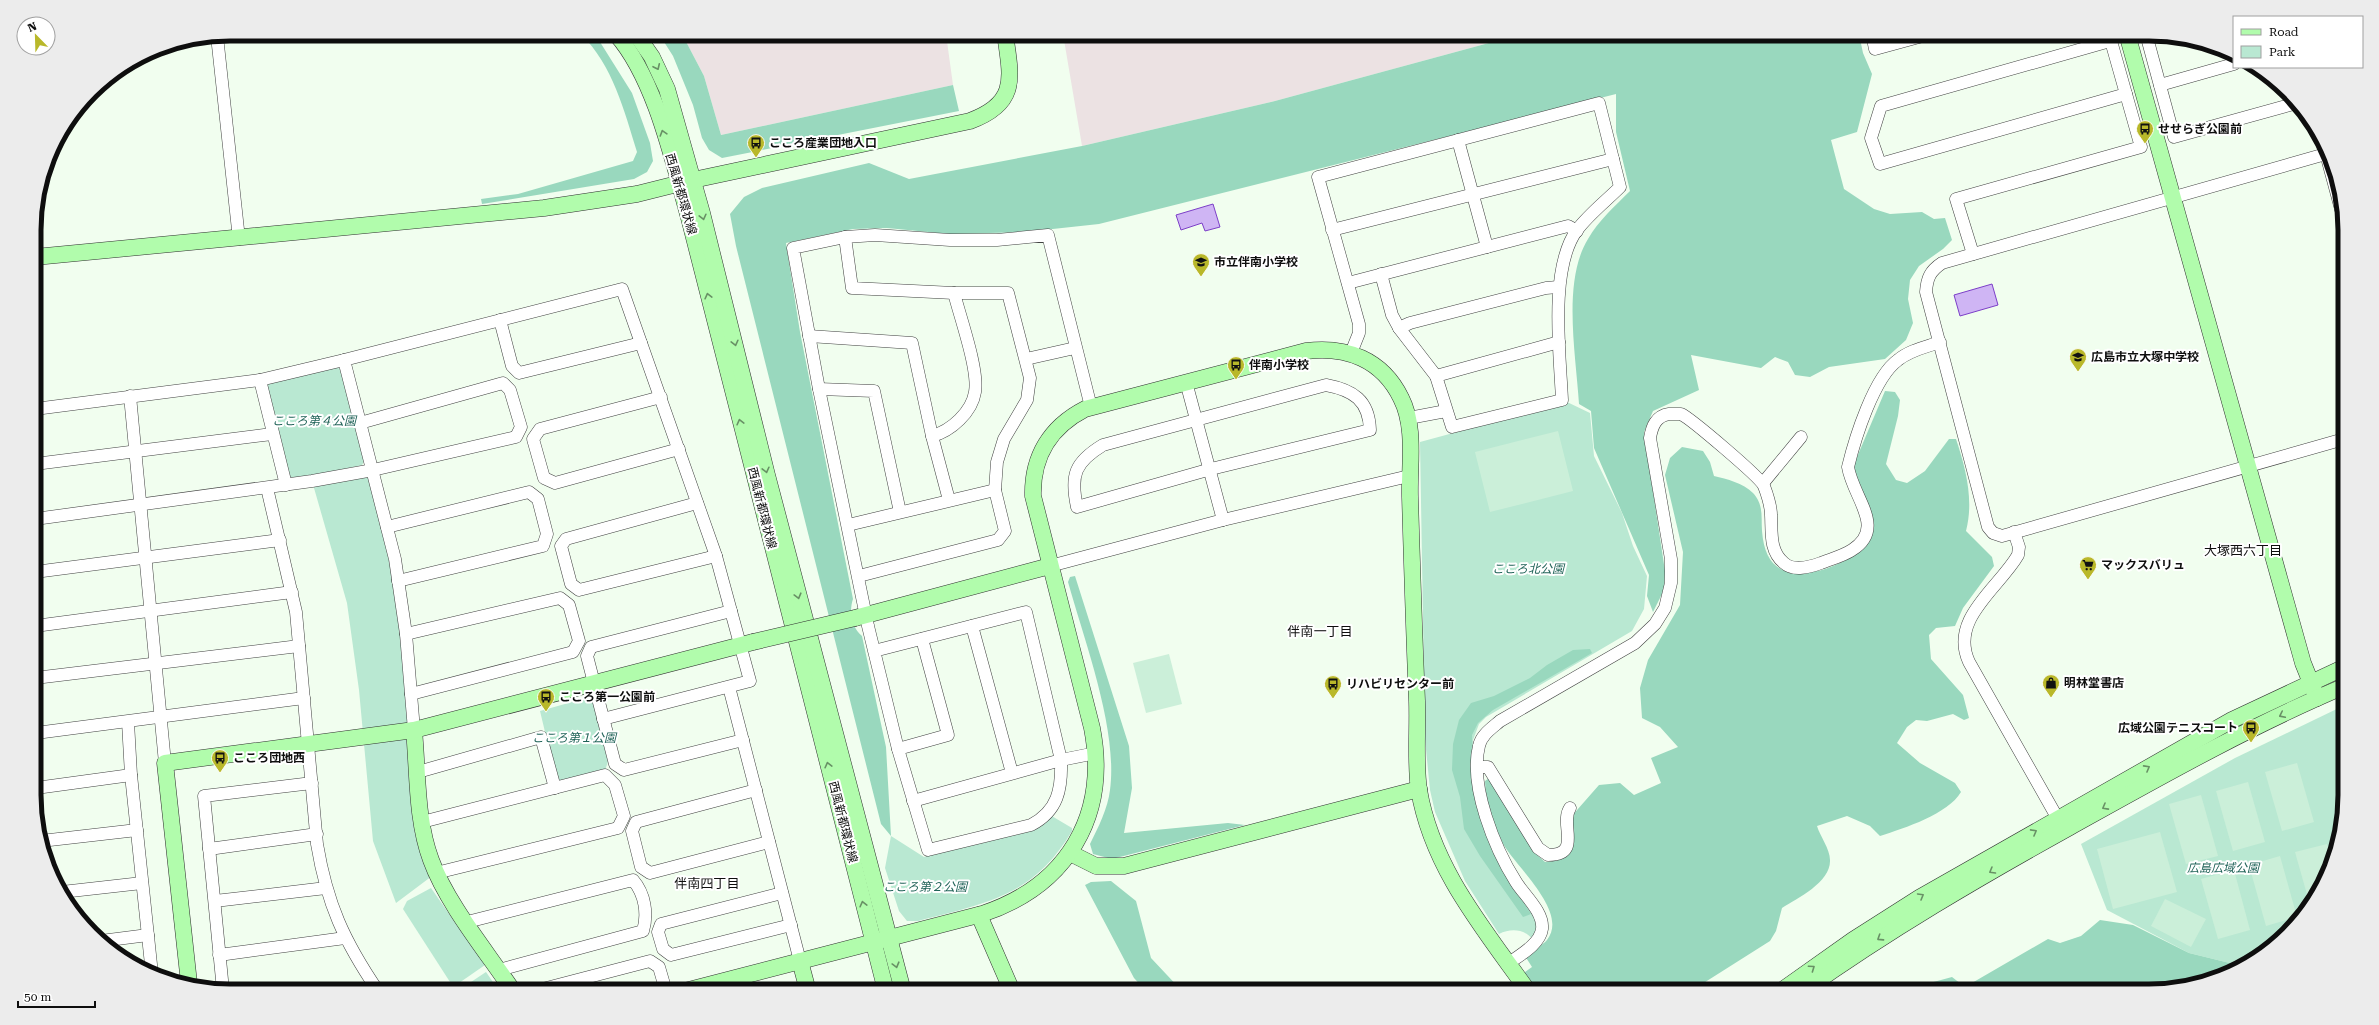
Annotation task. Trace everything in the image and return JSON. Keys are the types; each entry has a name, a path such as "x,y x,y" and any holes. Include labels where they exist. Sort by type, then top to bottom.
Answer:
{"street":[{"path":"218,41 239,239"},
{"name":"西風新都環状線","path":"621,41 637,63 652,95 686,182 767,475 901,984"},
{"name":"西風新都環状線","path":"641,41 652,57 667,89 686,182 884,984"},
{"path":"41,256 239,239 544,208 637,194 686,182 970,121 986,116 998,108 1006,95 1010,76 1006,41"},
{"path":"1873,41 1875,50 1906,41"},
{"path":"2097,41 1881,106 1871,138 1880,164 2126,94"},
{"path":"1973,254 1956,199 2141,147 2111,41"},
{"path":"2129,41 2303,663 2317,698"},
{"path":"2148,41 2174,137 2290,104"},
{"path":"2118,68 2152,58"},
{"path":"2160,85 2233,64"},
{"path":"1352,353 1359,333 1359,324 1318,177 1599,103 1620,187 1577,231 1570,245 1558,287 1562,400 1452,427 1436,376 1399,328 1392,315 1381,274"},
{"path":"1458,140 1487,247"},
{"path":"2323,155 1942,263 1932,270 1927,281 1926,292 1988,527 1993,533 2002,536 2338,441"},
{"path":"1332,230 1473,193 1613,159"},
{"path":"1348,283 1568,226 1577,231"},
{"path":"874,651 1026,612 1061,760 1061,774 1052,809 1043,818 1031,825 928,850 898,749 874,651 861,616 859,576 819,389 793,248 845,236 875,235 950,240 981,240 1048,236 1091,407"},
{"path":"845,236 852,288 954,293 1008,293 1030,378 1027,400 1004,439 997,462 995,490 1005,531 998,540 859,576"},
{"path":"1399,328 1410,323 1546,288 1558,287"},
{"path":"41,408 260,380 622,289 680,449 716,556 731,611 747,644 750,681 603,719"},
{"path":"932,436 942,434 958,421 970,407 975,392 975,377 954,293"},
{"path":"500,320 512,366 519,373 641,343"},
{"path":"809,336 912,343 932,436 949,500"},
{"path":"1436,376 1559,342"},
{"path":"1513,969 1538,939 1542,925 1537,912 1516,883 1497,850 1483,810 1478,767 1478,745 1487,732 1500,721 1635,643 1655,624 1665,608 1671,583 1671,560 1650,438 1652,427 1658,418 1668,414 1681,414 1740,461 1763,483 1772,514 1771,539 1776,553 1784,564 1797,568 1812,566 1851,551 1862,543 1868,533 1868,519 1850,480 1848,467 1876,387 1885,372 1898,360 1913,351 1940,342"},
{"path":"1026,359 1075,348"},
{"path":"712,984 979,915 1000,908 1032,891 1047,879 1070,853 1080,836 1093,801 1096,783 1096,753 1092,728 1033,496 1033,478 1037,460 1042,449 1056,429 1074,414 1091,407 1306,351 1323,349 1352,353 1374,365 1384,374 1401,397 1410,418 1409,476 1419,789 1434,841 1446,868 1469,908 1523,984"},
{"path":"344,360 387,527 398,580 406,634 422,822 425,838 436,873 508,984"},
{"path":"260,380 272,434 286,485"},
{"path":"1186,382 1211,469 1223,520"},
{"path":"41,518 267,488 373,470 516,437 520,427 510,390 503,383 360,423"},
{"path":"1326,386 1345,389 1361,400 1370,418 1370,430 1211,469 1077,507 1073,489 1076,471 1086,455 1103,445 1326,386"},
{"path":"819,389 874,391 900,512"},
{"path":"130,396 189,979"},
{"path":"661,396 540,429 533,439 544,478 555,483 680,449"},
{"path":"1410,418 1446,411"},
{"path":"41,463 272,434"},
{"path":"1763,483 1801,437"},
{"path":"166,763 414,730 861,616 1223,520 1409,476"},
{"path":"267,488 292,592 299,646 317,834 326,888 345,938 373,984"},
{"path":"848,525 995,490"},
{"path":"387,527 529,492 538,498 547,534 543,546 398,580"},
{"path":"697,502 566,539 561,546 571,584 579,590 716,556"},
{"path":"2014,532 2019,547 2018,555 1972,614 1966,628 1965,647 1970,662 2058,819"},
{"path":"41,571 280,540"},
{"path":"41,625 292,592"},
{"path":"406,634 560,598 568,605 579,641 573,652 411,694"},
{"path":"731,611 591,647 587,656 615,764 624,770 743,740"},
{"path":"972,626 1012,773"},
{"path":"898,749 948,734 922,639"},
{"path":"41,677 299,646"},
{"path":"1791,984 1894,913 2232,720 2338,670"},
{"path":"729,687 806,984"},
{"path":"1813,984 1876,940 1950,895 2180,765 2338,689"},
{"path":"41,732 162,718 304,698"},
{"path":"128,722 131,776 151,967"},
{"path":"418,772 541,737 555,788"},
{"path":"913,801 1061,760 1096,753"},
{"path":"1478,767 1488,767 1538,848 1548,855 1561,852 1568,843 1569,835 1565,821 1570,808"},
{"path":"422,822 605,775 615,785 624,816 618,828 436,873"},
{"path":"41,787 131,776"},
{"path":"222,984 204,796 312,783"},
{"path":"1070,853 1096,866 1124,866 1419,789"},
{"path":"756,790 636,822 632,831 640,867 650,873 769,842"},
{"path":"46,840 137,830"},
{"path":"209,849 317,834"},
{"path":"467,922 633,880 640,888 647,918 643,931 499,970"},
{"path":"67,891 142,883"},
{"path":"215,901 326,888"},
{"path":"782,893 662,924 658,932 663,949 670,955 790,925"},
{"path":"979,915 1009,984"},
{"path":"109,940 148,935"},
{"path":"219,955 345,938"},
{"path":"562,984 650,961 659,967 664,984"}],"shaded area":[{"path":"686,41 947,41 953,85 721,135 704,76"},
{"path":"1064,41 1496,41 1275,101 1082,146"},
{"path":"1213,204 1220,227 1205,231 1202,223 1181,230 1176,215"},
{"path":"1992,284 1998,305 1960,316 1954,295"}],"green space":[{"path":"587,41 599,41 632,93 650,143 653,161 647,172 634,179 482,204 481,199 518,194 633,161 637,152 622,105 609,74"},
{"path":"663,41 686,41 704,76 721,135 953,85 959,111 722,158 709,150 702,138 693,105 673,56"},
{"path":"1496,41 1860,41 1863,53 1872,74 1857,132 1831,140 1844,189 1874,209 1890,214 1922,212 1934,219 1945,218 1952,240 1943,249 1919,266 1910,280 1908,299 1913,323 1906,340 1885,359 1829,367 1810,377 1795,375 1788,362 1775,357 1761,368 1691,355 1699,390 1653,411 1644,432 1665,571 1664,590 1653,612 1647,596 1649,575 1594,448 1591,411 1579,404 1574,341 1573,297 1575,276 1580,256 1588,239 1597,226 1630,191 1616,132 1616,94 1099,224 1025,232 949,234 887,228 853,229 786,243 800,332 853,599 851,614 855,628 862,636 886,747 891,836 881,824 736,246 730,214 744,197 762,188 869,163 909,179 1082,146 1275,101"},
{"name":"こころ第４公園","path":"336,367 342,370 366,458 362,465 295,480 288,477 264,391 268,384"},
{"path":"1885,391 1895,392 1900,400 1898,416 1886,464 1896,480 1907,483 1925,471 1949,439 1956,439 1968,485 1969,508 1966,531 1992,557 1994,566 1963,608 1955,626 1936,628 1929,635 1931,659 1963,695 1969,718 1964,720 1953,714 1927,721 1916,720 1907,727 1897,743 1920,763 1955,783 1961,792 1955,800 1946,807 1925,819 1880,836 1870,826 1847,816 1817,826 1830,856 1829,868 1825,875 1812,888 1782,908 1776,931 1770,941 1702,984 1508,984 1532,967 1525,956 1547,940 1552,928 1551,916 1537,888 1501,840 1490,811 1486,795 1485,781 1489,778 1496,787 1534,852 1545,862 1555,861 1563,858 1572,849 1573,835 1570,818 1599,785 1620,783 1634,795 1661,783 1651,758 1678,747 1660,727 1642,718 1640,688 1648,660 1680,605 1683,552 1665,475 1670,458 1682,447 1703,451 1710,462 1714,476 1740,484 1753,493 1759,502 1764,544 1767,554 1778,567 1785,571 1805,573 1822,570 1840,563 1863,549 1870,538 1854,475 1854,464"},
{"name":"こころ北公園","path":"1567,402 1590,413 1594,456 1622,513 1633,546 1647,576 1644,609 1632,631 1486,717 1479,724 1473,740 1473,761 1480,811 1538,925 1533,940 1530,936 1522,932 1513,930 1499,934 1465,881 1435,812 1430,790 1425,739 1420,442"},
{"path":"1558,431 1573,491 1490,512 1475,452"},
{"path":"373,470 382,508 436,873 396,903 373,841 359,690 347,603 312,481"},
{"path":"1075,576 1129,746 1132,788 1124,833 1228,823 1245,825 1112,859 1093,854 1090,844 1107,804 1110,790 1111,766 1105,713 1091,659 1068,582 1070,577"},
{"path":"1590,649 1592,653 1493,710 1478,723 1472,735 1473,776 1479,811 1495,857 1531,914 1523,917 1480,856 1464,829 1460,797 1452,770 1453,744 1459,720 1471,703 1494,696 1530,678 1547,665 1573,650"},
{"path":"1169,654 1182,704 1146,713 1133,663"},
{"name":"こころ第１公園","path":"586,696 593,698 608,762 605,770 563,782 556,778 540,711 572,702"},
{"name":"広島広域公園","path":"2338,708 2338,808 2332,844 2324,868 2313,890 2283,929 2264,945 2235,964 2189,953 2107,910 2081,844 2235,758"},
{"path":"2297,763 2314,822 2282,831 2265,772"},
{"path":"2248,782 2265,842 2233,851 2216,791"},
{"path":"2201,795 2218,856 2186,864 2169,804"},
{"name":"こころ第２公園","path":"1050,815 1072,828 1072,831 1057,853 1041,870 1024,884 1006,894 986,902 918,921 907,921 899,911 885,868 891,836 924,857 1034,827"},
{"path":"2160,832 2177,892 2113,909 2097,849"},
{"path":"2327,844 2329,852 2319,879 2308,897 2295,852"},
{"path":"2280,856 2296,914 2292,918 2266,926 2249,865"},
{"path":"2234,870 2250,930 2218,939 2201,879"},
{"path":"1111,881 1136,901 1151,958 1175,984 1140,984 1134,978 1085,885 1091,882"},
{"path":"431,888 485,965 459,983 450,982 403,909 407,901"},
{"path":"2165,899 2206,919 2191,947 2151,926"},
{"path":"2100,920 2133,925 2189,953 2235,964 2198,978 2162,984 1970,984 2048,939 2060,943 2081,936"},
{"path":"486,972 494,984 468,984"},
{"path":"1952,977 1961,984 1926,984"}],"place":[{"name":"せせらぎ公園前","path":"2145,144"},
{"name":"こころ産業団地入口","path":"756,158"},
{"name":"市立伴南小学校","path":"1201,277"},
{"name":"広島市立大塚中学校","path":"2078,372"},
{"name":"伴南小学校","path":"1236,380"},
{"name":"マックスバリュ","path":"2088,580"},
{"name":"明林堂書店","path":"2051,698"},
{"name":"リハビリセンター前","path":"1333,699"},
{"name":"こころ第一公園前","path":"546,712"},
{"name":"広域公園テニスコート","path":"2251,743"},
{"name":"こころ団地西","path":"220,773"}],"district":[{"name":"大塚西六丁目","path":"2243,550"},
{"name":"伴南一丁目","path":"1320,631"},
{"name":"伴南四丁目","path":"707,883"}]}
